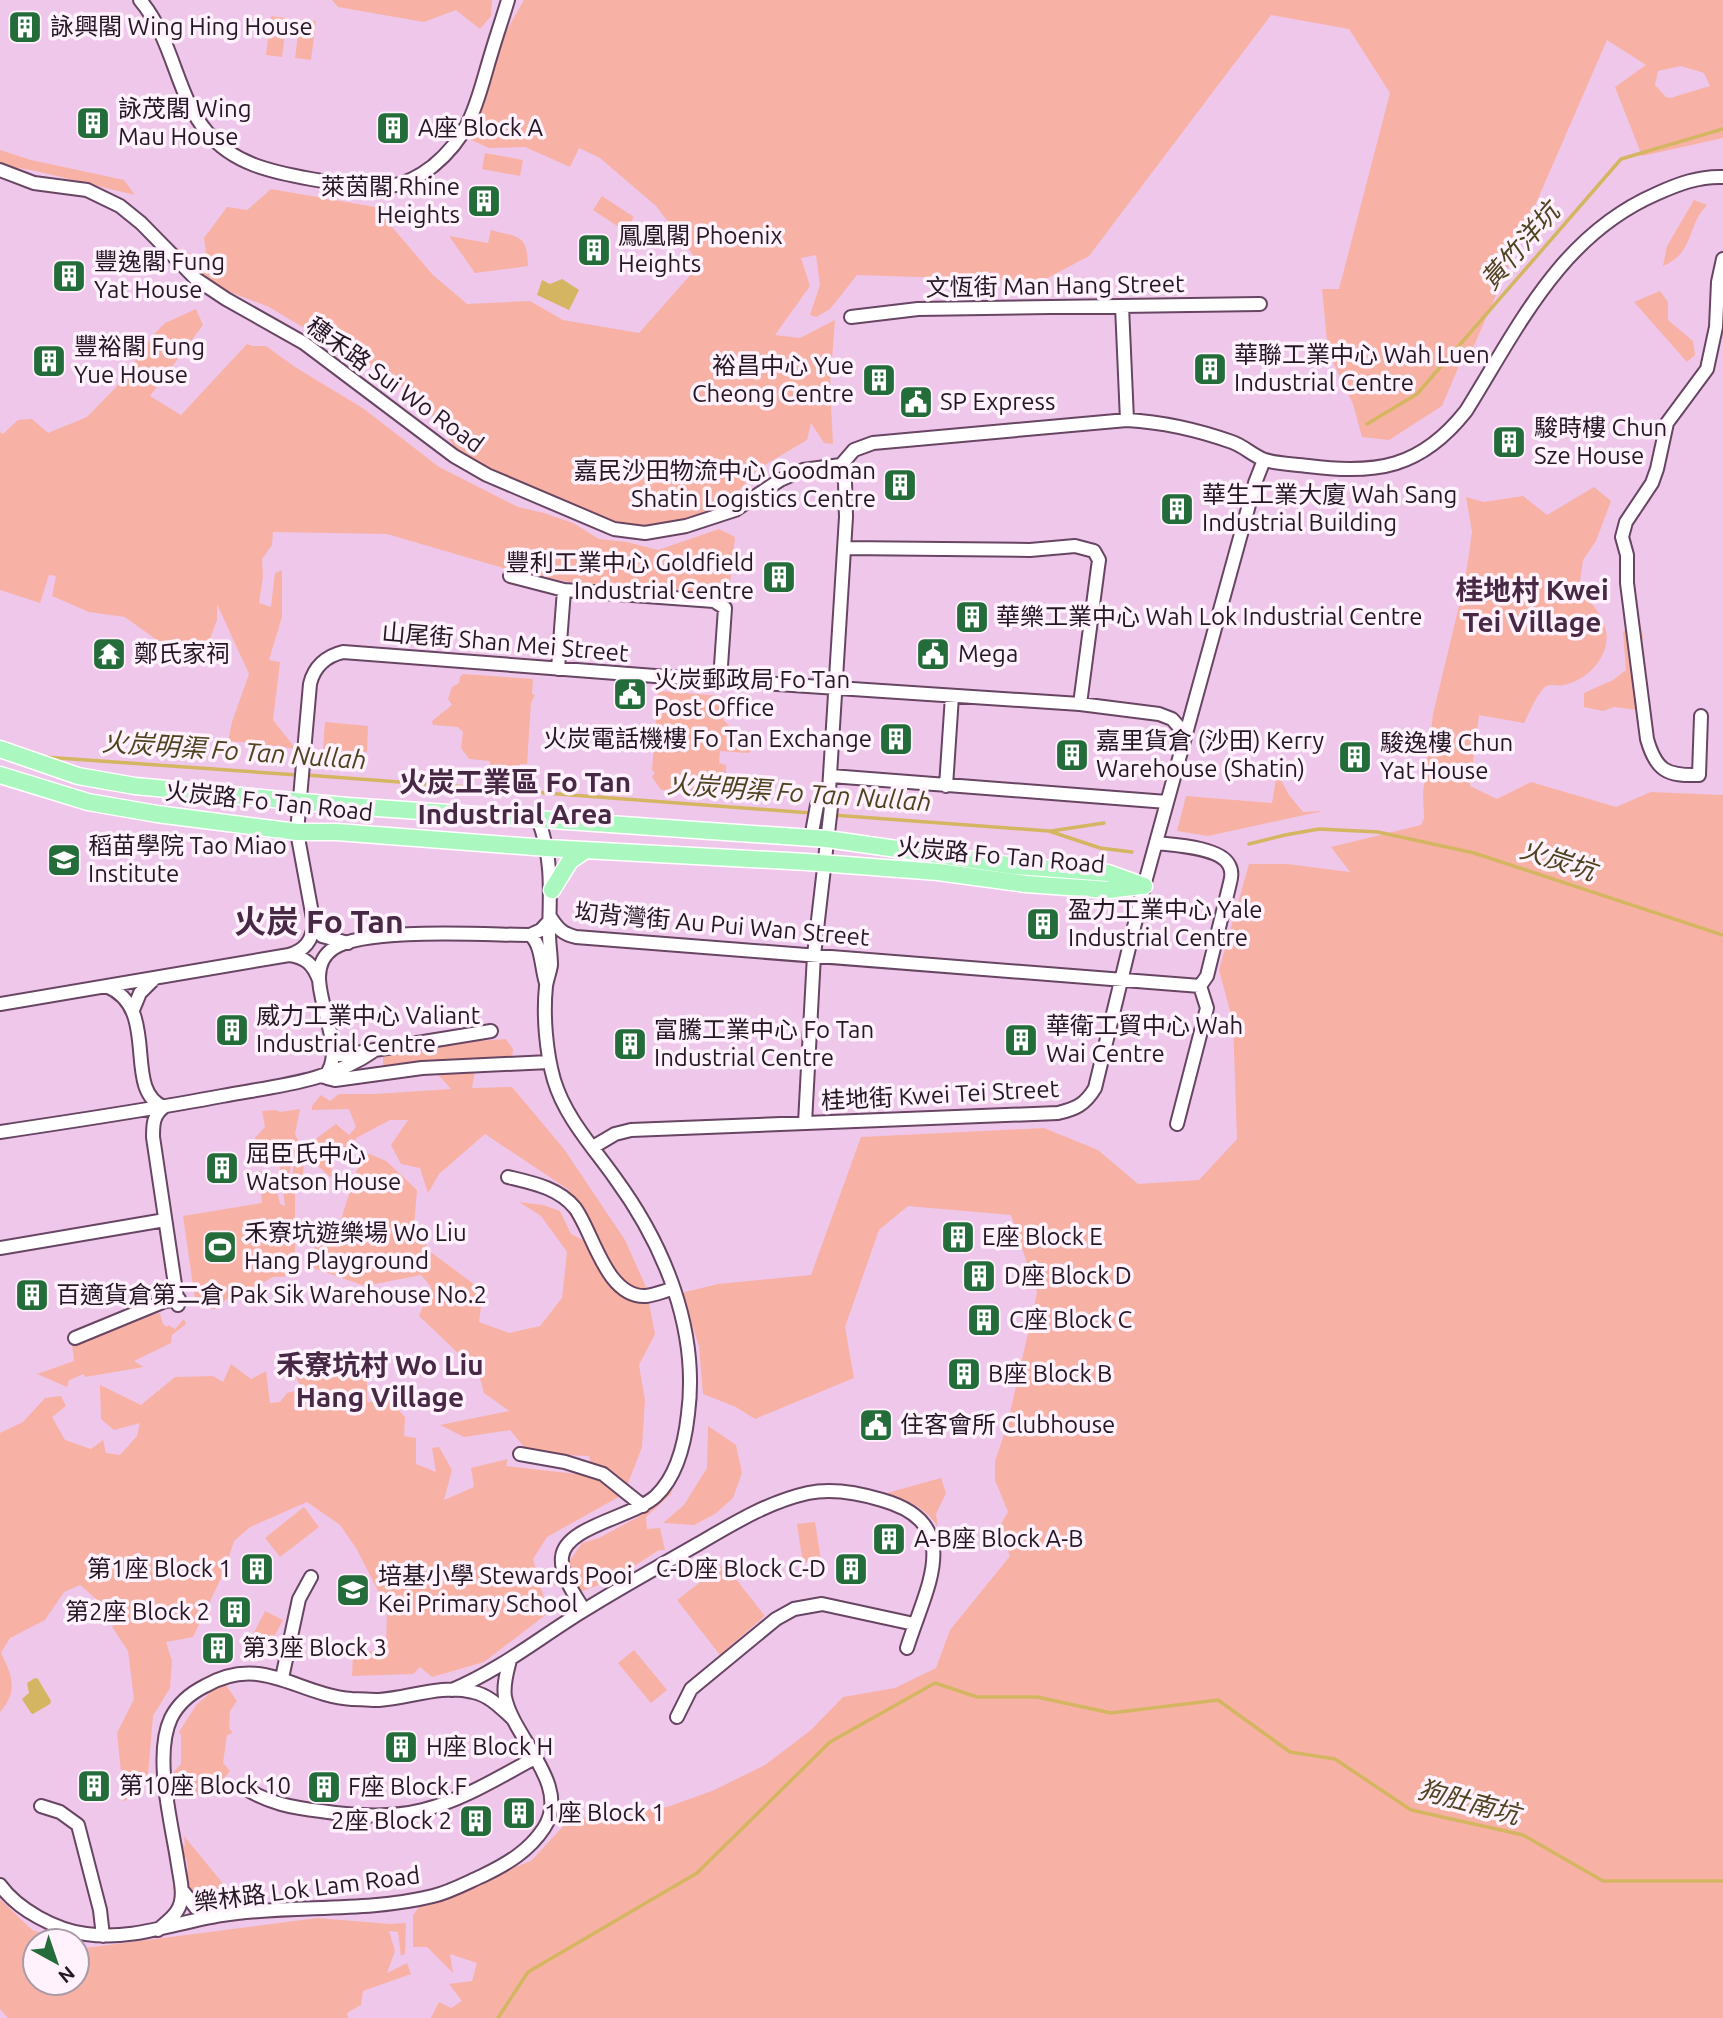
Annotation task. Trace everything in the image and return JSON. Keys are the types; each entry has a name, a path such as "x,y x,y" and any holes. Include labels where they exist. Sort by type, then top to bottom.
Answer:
{"main road":[{"name":"火炭路 Fo Tan Road","path":"0,749 87,777 135,786 299,802 538,819 820,831 1015,866 1108,873 1144,886"},
{"name":"火炭路 Fo Tan Road","path":"0,775 88,802 296,832 337,832 547,848 824,863 1109,890 1144,886"},
{"path":"552,890 570,860 586,850"}],"street":[{"path":"140,0 161,30 194,114 205,130 229,154 292,176 345,185 380,187 411,180 437,162 459,141 471,120 508,0"},
{"name":"穗禾路 Sui Wo Road","path":"0,170 34,183 87,191 120,206 141,223 196,279 304,343 454,456 487,475 614,529 645,533 686,526 735,510 780,480 803,470 841,465"},
{"path":"805,1123 814,955 824,863 820,831 831,776 845,548 846,493 841,465 854,450 873,443 1127,420 1160,422 1235,443 1264,460 1338,470 1369,470 1401,461 1431,446 1456,424 1538,295 1579,245 1612,218 1648,197 1686,182 1706,177 1723,177"},
{"path":"1701,716 1699,775 1674,775 1661,767 1652,754 1647,738 1627,583 1627,555 1622,537 1626,522 1652,483 1667,423 1707,369 1715,336 1718,282 1723,259"},
{"name":"文恆街 Man Hang Street","path":"851,317 918,309 1260,304"},
{"path":"1122,306 1127,420"},
{"name":"桂地街 Kwei Tei Street","path":"593,1147 615,1134 631,1130 1058,1113 1076,1109 1088,1100 1094,1088 1184,738 1255,483 1264,460"},
{"path":"845,548 1030,550 1075,546 1094,551 1099,560 1080,704"},
{"path":"510,576 564,590 714,601 725,608 720,680"},
{"path":"558,669 564,590"},
{"name":"山尾街 Shan Mei Street","path":"314,924 296,832 312,677 321,663 335,654 352,652 558,669 1080,704 1159,714 1172,719 1184,738"},
{"path":"946,786 952,696"},
{"path":"831,776 1167,802"},
{"path":"538,819 547,848 552,890 551,969 546,983"},
{"path":"1156,843 1217,854 1229,864 1232,873 1207,976 1200,986 1206,1008 1177,1124"},
{"name":"㘭背灣街 Au Pui Wan Street","path":"530,934 541,930 551,918 558,929 566,935 576,937 1200,986"},
{"path":"314,924 322,936 348,943"},
{"path":"0,1004 289,955 309,942 314,924"},
{"path":"324,1077 330,1070 333,1053 319,972 322,961 337,946 426,934 530,934 537,942 546,983 549,1062 562,1103 646,1222 658,1247 689,1348 691,1382 688,1419 672,1473 660,1492 643,1506 580,1534 566,1545 562,1566 584,1610"},
{"path":"289,955 307,961 320,983"},
{"path":"133,1010 140,993 156,978"},
{"path":"105,986 122,995 133,1010 145,1086 153,1101 164,1107"},
{"path":"333,1053 344,1055 491,1031"},
{"path":"0,1132 164,1107 324,1077 375,1050"},
{"path":"324,1077 335,1080 422,1068 549,1062"},
{"path":"75,1338 164,1301 179,1302 153,1137 154,1119 164,1107"},
{"path":"509,1177 556,1190 575,1209 612,1277 625,1289 643,1296 672,1289"},
{"path":"0,1248 165,1220"},
{"path":"520,1454 565,1462 603,1474 643,1506"},
{"path":"157,1931 177,1913 182,1890 163,1763 165,1737 170,1719 179,1705 195,1691 218,1678 256,1673 282,1678 329,1696 378,1700 452,1689 481,1678 584,1610 764,1507 811,1493 865,1495 898,1504 911,1510 929,1532 934,1547 933,1569 907,1648"},
{"path":"282,1678 299,1599 311,1577"},
{"path":"677,1717 691,1689 776,1619 794,1609 822,1604 914,1624"},
{"name":"樂林路 Lok Lam Road","path":"0,1885 16,1902 53,1924 82,1934 103,1936 157,1931 219,1916 281,1909 390,1904 435,1895 496,1869 533,1843 546,1824 551,1808 551,1786 513,1718 505,1696 505,1677 510,1660"},
{"path":"452,1689 475,1692 494,1702 513,1718"},
{"path":"245,1788 260,1798 275,1803 345,1814 374,1815 421,1810 461,1797 535,1758"},
{"path":"41,1805 60,1812 78,1825 100,1910 103,1936"},
{"path":"182,1890 196,1908 219,1916"}],"shaded area":[{"path":"332,0 492,0 491,16 480,29 456,10 424,22 338,7"},
{"path":"524,0 1723,0 1723,138 1642,156 1615,87 1646,65 1607,40 1473,348 1458,368 1442,406 1389,440 1362,437 1353,404 1328,351 1322,289 1339,289 1390,93 1349,29 1271,15 1089,256 1042,281 857,275 830,309 816,317 810,315 820,285 816,255 801,258 810,286 775,335 800,338 835,320 830,386 833,444 824,443 811,423 807,440 761,467 725,505 663,525 624,526 504,477 455,448 435,418 403,387 269,307 201,281 175,247 207,261 204,238 227,207 247,210 271,189 375,207 433,275 467,304 530,301 563,320 639,333 700,264 656,206 600,158 579,148 570,167 525,147 489,148 469,139 503,37","holes":["1681,66 1704,73 1710,86 1670,98 1655,85 1658,71"]},
{"path":"271,16 287,18 282,57 266,55"},
{"path":"300,19 316,21 311,60 295,58"},
{"path":"0,150 31,160 124,180 135,195 0,165"},
{"path":"485,153 523,160 520,176 482,169"},
{"path":"602,196 634,217 625,231 593,210"},
{"path":"1694,200 1707,205 1696,221 1681,254 1663,266 1667,246"},
{"path":"491,230 520,239 526,248 528,266 475,273 449,236 488,243"},
{"path":"562,279 579,290 569,310 537,295 542,280 550,284"},
{"path":"1660,291 1668,302 1668,320 1693,341 1695,355 1687,362 1634,302"},
{"path":"196,309 203,325 150,396 181,415 247,344 266,346 364,409 439,467 518,507 573,523 599,539 627,542 658,550 719,529 735,537 730,584 723,605 622,592 517,572 387,534 273,532 272,545 262,559 263,576 259,603 271,607 275,573 282,570 282,617 269,660 280,662 273,720 296,749 270,745 255,747 255,743 228,741 249,674 217,604 217,620 207,647 191,655 172,651 125,617 89,612 52,596 56,576 49,575 40,603 0,590 0,432 3,434 18,420 32,419 48,433 87,417 120,383 153,335 165,323"},
{"path":"1594,487 1611,501 1596,541 1583,560 1579,588 1602,619 1606,630 1604,651 1593,669 1575,682 1545,687 1524,723 1479,715 1470,786 1497,799 1531,782 1616,807 1651,792 1723,795 1723,2018 431,2018 439,2002 451,2008 462,2001 449,1984 472,1981 477,1963 450,1954 453,1973 427,1947 413,1947 413,1915 423,1902 531,1861 569,1820 667,1807 712,1791 765,1765 811,1730 843,1697 895,1688 936,1668 950,1630 1010,1556 998,1529 1008,1512 995,1480 995,1461 1007,1426 1037,1293 1011,1215 908,1206 879,1230 845,1327 854,1378 755,1419 736,1407 703,1394 699,1346 681,1293 718,1284 811,1275 861,1137 1044,1128 1098,1150 1138,1184 1199,1180 1237,1139 1233,1022 1219,970 1249,864 1287,864 1350,872 1331,847 1421,825 1424,818 1423,793 1433,714 1465,581 1472,532 1466,497 1484,502 1523,496 1547,515"},
{"path":"1639,619 1643,636 1635,680 1639,710 1614,707 1603,711 1584,707 1584,693 1613,680 1626,670 1623,632"},
{"path":"463,674 533,679 532,694 535,695 531,703 527,764 520,764 514,775 490,769 490,761 469,759 461,748 463,732 458,727 433,725 432,721 452,705 448,699 452,687 459,683"},
{"path":"658,691 722,696 724,699 723,719 751,751 720,751 719,763 726,765 726,782 707,783 712,792 661,790 652,777 655,773 652,770"},
{"path":"325,722 368,726 367,752 323,749"},
{"path":"1277,773 1289,795 1303,812 1323,811 1208,836 1177,831 1186,796 1272,803"},
{"path":"506,1039 513,1049 512,1059 477,1061 472,1088 512,1087 564,1149 625,1240 646,1287 655,1334 639,1365 645,1400 642,1447 624,1494 547,1537 533,1559 548,1613 484,1662 432,1677 420,1667 413,1674 352,1676 353,1656 386,1647 387,1608 356,1548 340,1525 307,1502 250,1527 234,1541 224,1572 193,1637 166,1642 172,1661 170,1688 153,1716 148,1775 124,1802 117,1733 134,1699 128,1651 112,1627 119,1619 80,1585 64,1592 45,1620 10,1638 1,1653 11,1676 12,1690 0,1712 0,1433 23,1422 45,1398 61,1396 66,1406 52,1417 65,1440 91,1449 103,1440 106,1453 120,1455 137,1436 140,1423 114,1430 101,1419 100,1385 141,1405 175,1377 213,1376 223,1382 231,1364 251,1379 266,1371 270,1403 280,1402 287,1393 295,1391 294,1410 303,1407 301,1387 291,1367 319,1363 367,1366 367,1402 390,1401 405,1417 404,1436 416,1438 416,1464 436,1472 432,1448 439,1447 452,1470 444,1500 474,1487 471,1468 508,1459 506,1466 594,1476 589,1456 563,1455 525,1448 510,1430 464,1437 440,1425 509,1411 484,1393 478,1372 419,1316 431,1287 421,1275 365,1286 313,1268 316,1231 338,1229 356,1172 367,1153 386,1161 417,1190 414,1227 432,1253 483,1291 479,1322 509,1333 540,1326 562,1298 567,1252 541,1216 519,1202 543,1205 560,1211 571,1234 585,1241 568,1212 569,1190 485,1134 439,1174 428,1193 420,1168 401,1164 391,1145 408,1120 390,1120 358,1137 331,1161 332,1178 315,1164 310,1153 317,1138 336,1124 349,1135 356,1127 349,1109 312,1110 321,1095 330,1101 339,1094 451,1089 427,1062 383,1066 383,1054 463,1042"},
{"name":"禾寮坑遊樂場 Wo Liu Hang Playground","path":"300,1109 295,1134 305,1156 302,1181 292,1180 292,1154 289,1181 295,1192 298,1276 273,1277 254,1288 246,1287 215,1309 204,1308 195,1299 183,1216 262,1203 259,1171 271,1180 280,1204 285,1206 278,1153 274,1166 270,1164 269,1153 259,1155 255,1138 265,1127 262,1111"},
{"path":"160,1313 163,1324 167,1327 168,1325 175,1329 184,1319 186,1324 172,1335 171,1343 134,1361 144,1367 85,1377 84,1374 69,1380 67,1387 37,1374 74,1361 71,1335"},
{"path":"708,1426 736,1445 742,1473 733,1498 715,1514 694,1525 663,1523 684,1505 707,1468"},
{"path":"677,1475 671,1494 646,1517 647,1529 660,1528 665,1550 659,1550 614,1579 583,1591 553,1585 582,1543 599,1538 638,1517"},
{"path":"941,1478 946,1493 936,1514 938,1527 922,1510 887,1493"},
{"path":"304,1507 319,1527 280,1557 265,1538"},
{"path":"815,1522 821,1560 803,1563 797,1524"},
{"path":"724,1564 765,1616 720,1655 677,1600"},
{"path":"265,1611 283,1620 263,1658 246,1648"},
{"path":"634,1650 667,1690 651,1703 618,1663"},
{"path":"35,1678 51,1701 33,1714 22,1699 29,1693 27,1683"},
{"path":"223,1681 237,1701 230,1711 229,1728 233,1733 227,1735 223,1763 230,1771 220,1783 218,1794 208,1793 201,1798 193,1791 181,1790 181,1781 172,1774 181,1764 179,1732 197,1704 208,1695 205,1690"},
{"path":"184,1836 238,1902 233,1903 233,1907 218,1910 189,1909 193,1896 191,1891 172,1889 176,1877 188,1870 178,1839 185,1846"},
{"path":"0,1899 29,1927 21,1927 21,1997 91,1997 91,1947 317,1918 406,1923 405,1954 401,1956 398,1932 389,1931 395,1951 387,1973 407,1963 411,1974 363,1991 361,2005 347,2013 348,2018 8,2018 0,2009"}],"waterway":[{"name":"黃竹洋坑","path":"1367,424 1417,394 1621,159 1723,129"},
{"name":"火炭明渠 Fo Tan Nullah","path":"44,757 298,775"},
{"name":"火炭明渠 Fo Tan Nullah","path":"306,775 811,813"},
{"name":"火炭明渠 Fo Tan Nullah","path":"819,814 1049,831 1100,848 1132,852"},
{"path":"1051,831 1104,823"},
{"name":"火炭坑","path":"1249,844 1319,829 1378,832 1474,853 1723,935"},
{"name":"狗肚南坑","path":"498,2018 528,1972 697,1873 830,1742 935,1683 977,1697 1037,1697 1111,1713 1218,1700 1290,1752 1335,1759 1411,1810 1523,1835 1603,1881 1723,1881"}],"place":[{"name":"詠興閣 Wing Hing House","path":"25,27"},
{"name":"詠茂閣 Wing Mau House","path":"93,123"},
{"name":"A座 Block A","path":"393,128"},
{"name":"萊茵閣 Rhine Heights","path":"484,201"},
{"name":"鳳凰閣 Phoenix Heights","path":"594,250"},
{"name":"豐逸閣 Fung Yat House","path":"69,276"},
{"name":"豐裕閣 Fung Yue House","path":"49,361"},
{"name":"華聯工業中心 Wah Luen Industrial Centre","path":"1210,369"},
{"name":"裕昌中心 Yue Cheong Centre","path":"879,380"},
{"name":"SP Express","path":"916,402"},
{"name":"駿時樓 Chun Sze House","path":"1509,442"},
{"name":"嘉民沙田物流中心 Goodman Shatin Logistics Centre","path":"900,485"},
{"name":"華生工業大廈 Wah Sang Industrial Building","path":"1177,509"},
{"name":"豐利工業中心 Goldfield Industrial Centre","path":"779,577"},
{"name":"華樂工業中心 Wah Lok Industrial Centre","path":"972,617"},
{"name":"鄭氏家祠","path":"109,654"},
{"name":"Mega","path":"933,654"},
{"name":"火炭郵政局 Fo Tan Post Office","path":"630,694"},
{"name":"火炭電話機樓 Fo Tan Exchange","path":"896,739"},
{"name":"嘉里貨倉 (沙田) Kerry Warehouse (Shatin)","path":"1072,755"},
{"name":"駿逸樓 Chun Yat House","path":"1355,757"},
{"name":"稻苗學院 Tao Miao Institute","path":"64,860"},
{"name":"盈力工業中心 Yale Industrial Centre","path":"1043,924"},
{"name":"威力工業中心 Valiant Industrial Centre","path":"232,1030"},
{"name":"華衛工貿中心 Wah Wai Centre","path":"1021,1040"},
{"name":"富騰工業中心 Fo Tan Industrial Centre","path":"630,1044"},
{"name":"屈臣氏中心 Watson House","path":"222,1168"},
{"name":"E座 Block E","path":"958,1237"},
{"name":"禾寮坑遊樂場 Wo Liu Hang Playground","path":"220,1247"},
{"name":"D座 Block D","path":"979,1276"},
{"name":"百適貨倉第二倉 Pak Sik Warehouse No.2","path":"32,1295"},
{"name":"C座 Block C","path":"984,1320"},
{"name":"B座 Block B","path":"964,1374"},
{"name":"住客會所 Clubhouse","path":"876,1425"},
{"name":"A-B座 Block A-B","path":"889,1539"},
{"name":"第1座 Block 1","path":"257,1569"},
{"name":"C-D座 Block C-D","path":"851,1569"},
{"name":"培基小學 Stewards Pooi Kei Primary School","path":"353,1590"},
{"name":"第2座 Block 2","path":"235,1612"},
{"name":"第3座 Block 3","path":"218,1648"},
{"name":"H座 Block H","path":"401,1747"},
{"name":"第10座 Block 10","path":"94,1786"},
{"name":"F座 Block F","path":"324,1787"},
{"name":"1座 Block 1","path":"519,1813"},
{"name":"2座 Block 2","path":"476,1821"}],"district":[{"name":"桂地村 Kwei Tei Village","path":"1532,606"},
{"name":"火炭工業區 Fo Tan Industrial Area","path":"515,798"},
{"name":"火炭 Fo Tan","path":"319,922"},
{"name":"禾寮坑村 Wo Liu Hang Village","path":"380,1381"}]}
